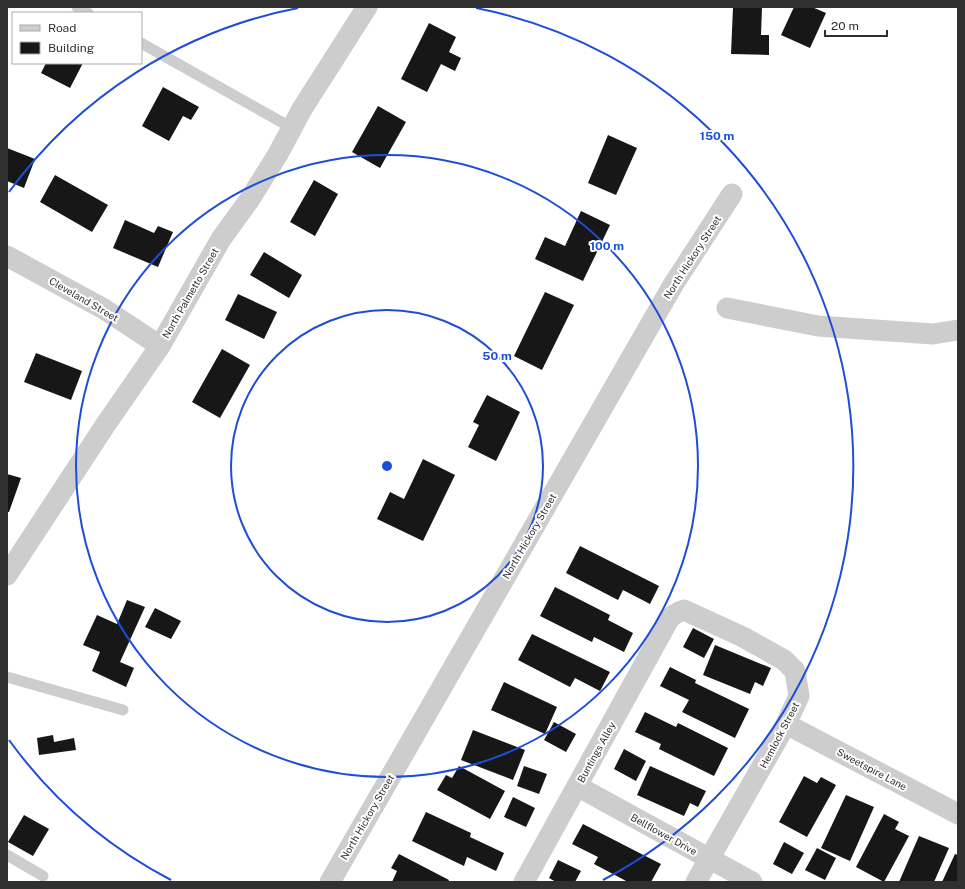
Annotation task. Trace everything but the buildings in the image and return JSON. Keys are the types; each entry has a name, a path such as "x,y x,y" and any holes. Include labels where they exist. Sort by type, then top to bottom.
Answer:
{"street":[{"name":"North Palmetto Street","path":"7,575 106,424 160,346 220,239 250,199 367,7"},
{"name":"North Hickory Street","path":"330,882 673,284 732,194"},
{"name":"Cleveland Street","path":"7,256 104,309 160,346"},
{"path":"727,308 818,326 933,334 958,330"},
{"name":"Hemlock Street","path":"668,621 671,616 684,610 743,637 784,660 795,671 800,696 786,724 696,882"},
{"name":"Buntings Alley","path":"524,882 668,621"},
{"name":"Sweetspire Lane","path":"786,724 958,814"},
{"name":"Bellflower Drive","path":"577,786 752,882"}],"lane":[{"path":"142,44 292,128"},
{"path":"7,676 123,710"},
{"path":"7,855 43,876"}]}
